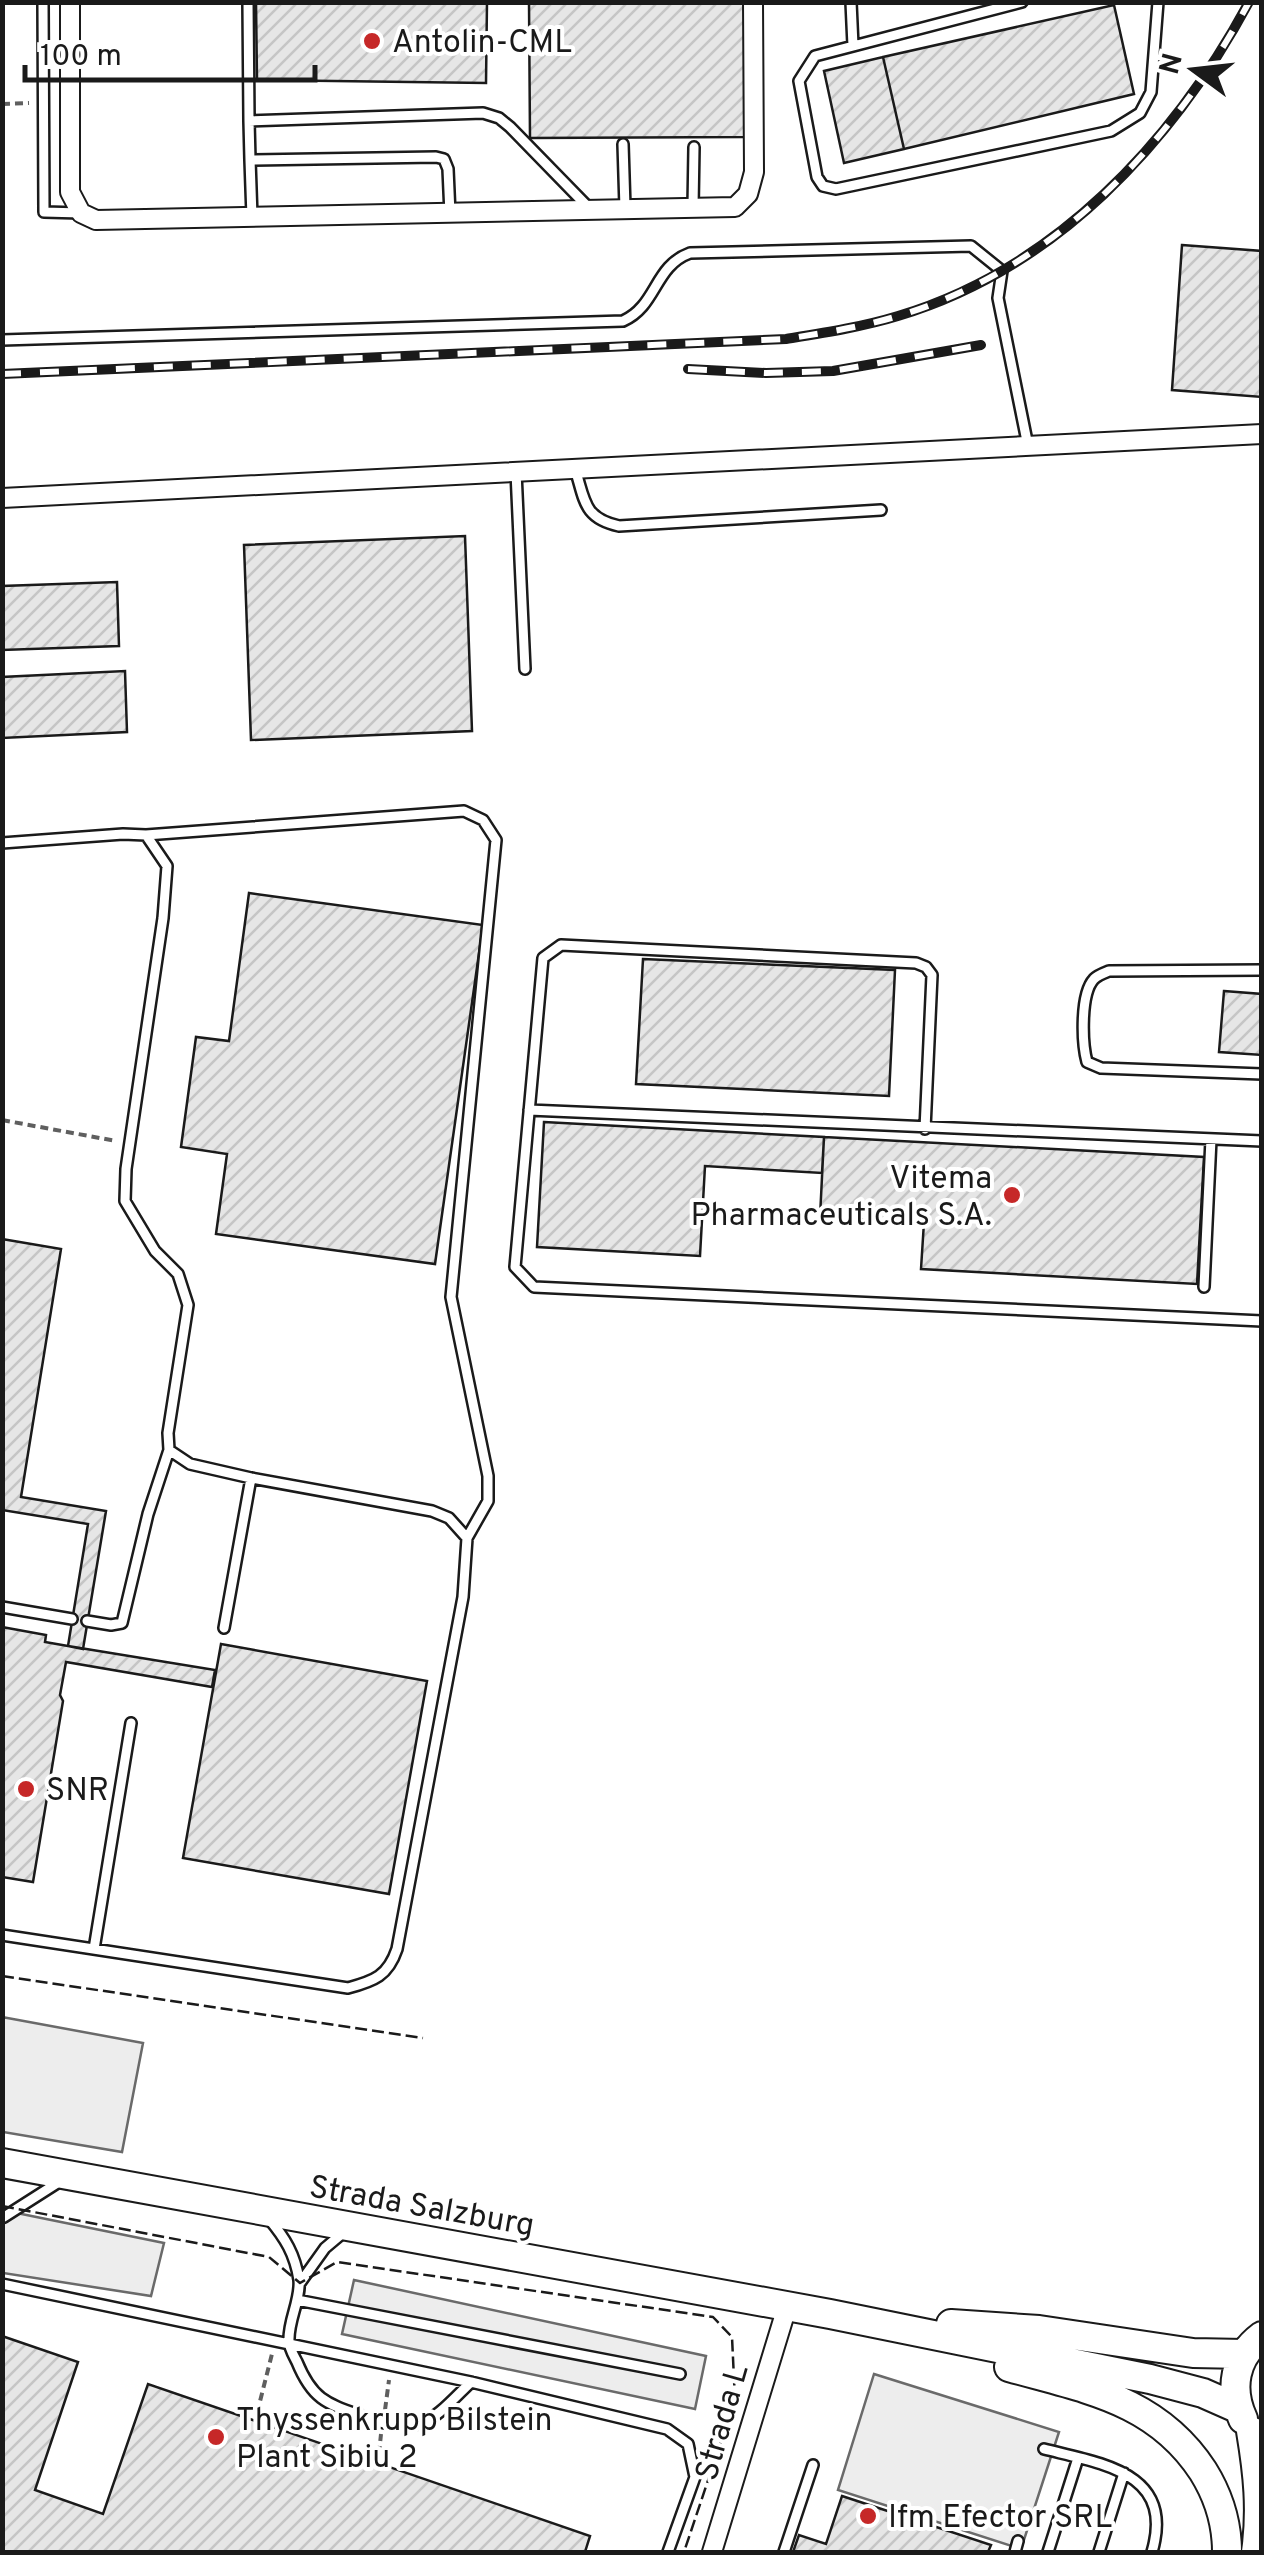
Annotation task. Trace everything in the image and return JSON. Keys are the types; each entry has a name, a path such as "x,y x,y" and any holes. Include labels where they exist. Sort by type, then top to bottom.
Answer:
{"main road":[{"name":"Strada Salzburg","path":"2,2163 830,2314 1150,2379 1203,2393 1250,2426"},
{"name":"Strada Salzburg","path":"830,2314 1039,2330 1192,2354 1253,2345"},
{"path":"830,2314 1102,2394 1150,2415 1182,2443 1210,2484 1222,2513 1227,2552"},
{"path":"1253,2345 1236,2374 1260,2483 1256,2552"}],"street":[{"path":"70,2 70,192 81,214 96,220 734,207 748,194 754,172 753,2"},
{"path":"2,498 1262,434"},
{"name":"Strada L","path":"712,2552 786,2307"}],"lane":[{"path":"43,2 44,212 81,214"},
{"path":"248,2 252,217"},
{"path":"851,2 853,46"},
{"path":"1017,3 815,56 799,82 817,177 824,186 836,189 1111,131 1140,113 1151,92 1158,2"},
{"path":"249,121 482,113 499,118 510,127 590,209"},
{"path":"623,144 625,208"},
{"path":"693,207 694,148"},
{"path":"250,160 436,157 444,160 448,169 450,214"},
{"path":"2,340 623,320 636,315 674,259 690,253 971,246 1002,271 998,298 1028,446"},
{"path":"575,469 588,510 601,522 619,526 881,510"},
{"path":"516,472 525,669"},
{"path":"2,843 464,811 483,820 496,840 451,1297 488,1476 488,1501 467,1538 463,1597 392,1964 377,1980 348,1988 2,1935"},
{"path":"88,1621 122,1623 148,1514 170,1450 168,1433 188,1305 178,1274 155,1251 124,1202 167,866 146,835"},
{"path":"925,1129 932,975 926,967 916,963 560,944 542,958 515,1267 534,1286 1262,1321"},
{"path":"1262,970 1109,970 1094,979 1088,994 1083,1047 1087,1062 1101,1068 1262,1074"},
{"path":"529,1110 1262,1141"},
{"path":"1204,1287 1211,1139"},
{"path":"170,1450 190,1464 432,1511 449,1518 467,1538"},
{"path":"224,1628 251,1478"},
{"path":"2,1606 72,1618"},
{"path":"94,1948 131,1722"},
{"path":"3,2219 69,2175"},
{"path":"264,2213 290,2244 300,2283"},
{"path":"350,2227 325,2248 300,2283 296,2300 289,2343 312,2392 324,2402 392,2428 410,2428 434,2417 471,2382"},
{"path":"2,2284 471,2382 667,2429 688,2444 695,2477 668,2552"},
{"path":"296,2300 680,2374"},
{"path":"1044,2449 1124,2472 1150,2492 1157,2509 1157,2535 1152,2552"},
{"path":"1048,2552 1078,2458"},
{"path":"784,2552 813,2465"},
{"path":"1099,2552 1124,2472"},
{"path":"1015,2552 1018,2541"}],"path":[{"path":"2,104 44,103"},
{"path":"2,1120 130,1144"},
{"path":"256,2413 276,2340"}],"shaded area":[{"path":"2,2017 143,2043 122,2152 3,2132"},
{"path":"2,2210 164,2243 151,2296 3,2273"},
{"path":"354,2280 706,2356 695,2409 342,2334"},
{"path":"874,2374 1059,2432 1021,2549 838,2490"}],"building":[{"name":"Antolin-CML","path":"256,2 487,2 486,83 257,80"},
{"path":"529,2 745,2 745,137 530,138"},
{"path":"1114,5 1134,94 904,149 883,57"},
{"path":"883,57 904,149 844,163 824,71"},
{"path":"1182,245 1262,251 1262,397 1172,390"},
{"path":"465,536 472,731 251,740 244,545"},
{"path":"117,582 119,646 2,650 2,586"},
{"path":"125,671 127,732 2,738 2,677"},
{"path":"249,893 483,925 435,1264 216,1234 227,1154 181,1147 196,1037 229,1041"},
{"path":"643,959 895,970 889,1096 636,1084"},
{"path":"1224,991 1262,994 1262,1055 1219,1052"},
{"path":"544,1122 824,1137 822,1173 705,1166 700,1256 537,1247"},
{"name":"Vitema Pharmaceuticals S.A.","path":"824,1137 1204,1157 1197,1284 921,1269 924,1222 820,1217"},
{"path":"2,1239 61,1249 21,1497 106,1511 83,1649 68,1646 88,1524 2,1510"},
{"name":"SNR","path":"2,1627 46,1635 45,1642 215,1670 212,1687 66,1662 33,1882 2,1877"},
{"path":"221,1644 427,1681 389,1894 183,1858"},
{"name":"Thyssenkrupp Bilstein Plant Sibiu 2","path":"2,2336 78,2362 35,2490 103,2514 148,2384 590,2536 585,2552 2,2552"},
{"name":"Ifm Efector SRL","path":"842,2496 991,2545 988,2552 793,2552 799,2535 826,2544"}],"railway":[{"path":"2,374 786,339 898,316 955,295 1008,267 1058,233 1104,194 1184,104 1249,2"},
{"path":"688,369 833,371 981,345"}],"fence":[{"path":"2,1976 423,2038"},
{"path":"2,2206 269,2257 300,2283 337,2262 713,2317 732,2337 735,2400 684,2552"}],"place":[{"name":"Antolin-CML","path":"372,41"},
{"name":"Vitema Pharmaceuticals S.A.","path":"1012,1195"},
{"name":"SNR","path":"26,1789"},
{"name":"Thyssenkrupp Bilstein Plant Sibiu 2","path":"216,2437"},
{"name":"Ifm Efector SRL","path":"868,2516"}]}
